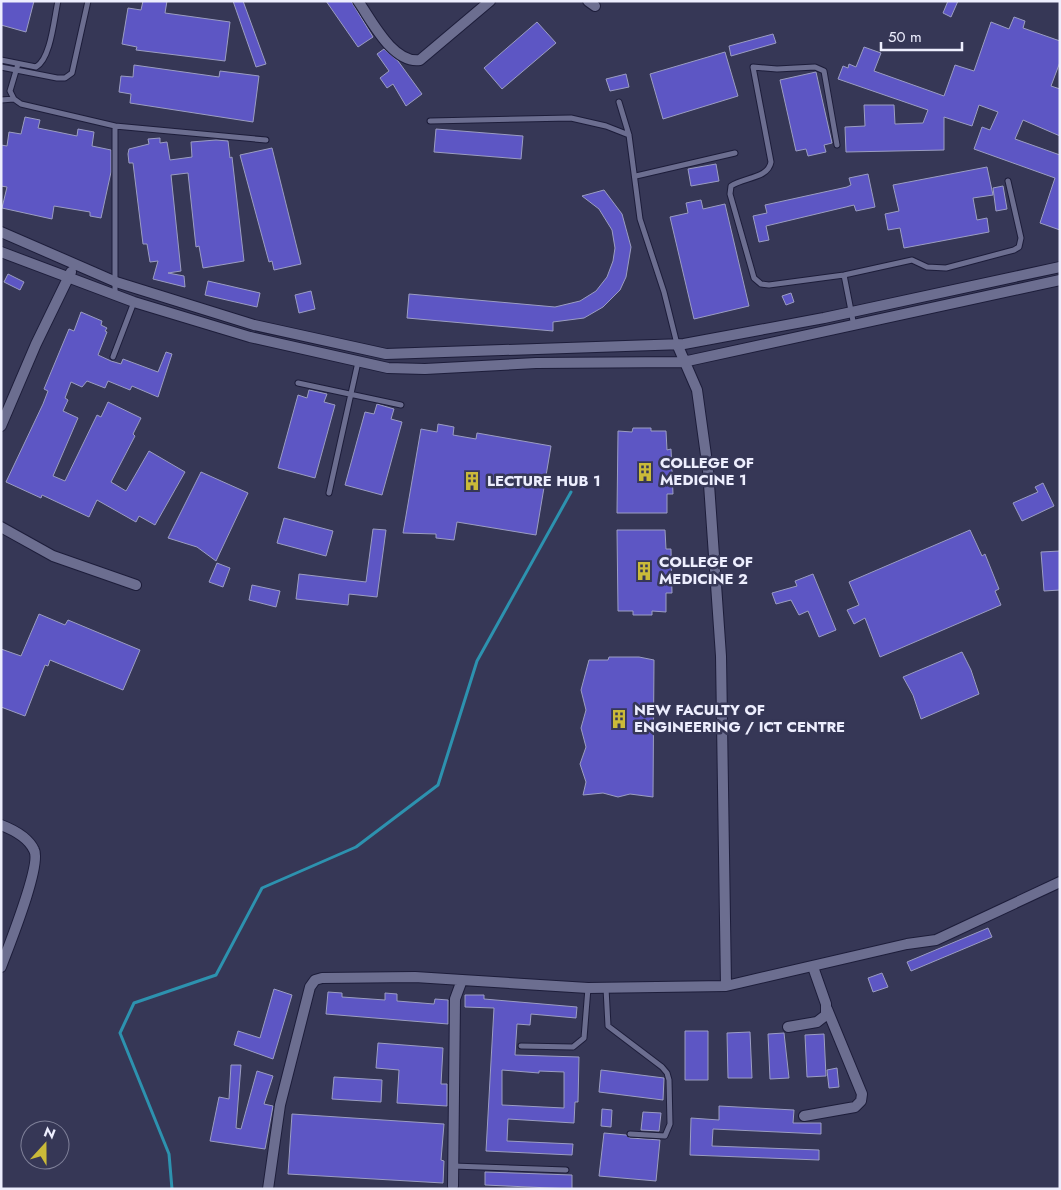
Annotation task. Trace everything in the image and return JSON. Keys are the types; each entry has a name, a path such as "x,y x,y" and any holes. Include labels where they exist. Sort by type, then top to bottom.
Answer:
{"street":[{"path":"358,1 387,43 403,58 411,62 420,60 490,1"},
{"path":"1,232 116,282 254,325 386,354 677,344 851,312 1060,267"},
{"path":"1,252 134,302 250,337 332,357 388,368 425,369 536,363 683,362 1060,280"},
{"path":"1,426 6,410 74,265"},
{"path":"332,357 334,343"},
{"path":"677,344 683,362 697,390 707,462 721,656 726,986"},
{"path":"1,527 53,556 136,585"},
{"path":"1,825 24,837 35,851 35,869 1,967"},
{"path":"268,1189 280,1105 310,987 315,980 322,978 415,976 588,988 726,986 907,944 936,940 1060,882"},
{"path":"804,1116 855,1107 861,1101 862,1094 827,1009 813,967"},
{"path":"453,1186 455,999 462,980"},
{"path":"788,1027 822,1020 827,1009"}],"lane":[{"path":"1,60 36,67 44,59 58,1"},
{"path":"1,67 57,78 65,78 72,73 88,1"},
{"path":"18,64 10,91 14,99 21,104 116,126 266,140"},
{"path":"837,145 824,71 815,67 776,69 753,67 771,162 770,169 764,174 739,180 731,186 730,194 754,278 761,284 769,285 844,275 912,260 934,269 946,268 1014,250 1019,247 1021,238 1008,181"},
{"path":"1,100 14,99"},
{"path":"619,102 629,135 636,176 640,219 667,301 677,344"},
{"path":"430,121 571,118 606,126 629,135"},
{"path":"115,294 116,126"},
{"path":"636,176 735,153"},
{"path":"844,275 854,326"},
{"path":"113,357 134,302"},
{"path":"329,493 358,362"},
{"path":"298,383 401,405"},
{"path":"521,1046 573,1048 580,1044 584,1038 588,988"},
{"path":"606,988 608,1026 662,1067 670,1080 670,1124 665,1136 630,1134"},
{"path":"453,1166 566,1170"}],"building":[{"path":"1,1 34,1 26,32 1,25"},
{"path":"143,1 167,1 165,13 230,22 225,61 136,50 137,47 122,44 128,8 141,10"},
{"path":"233,1 243,1 266,64 256,67"},
{"path":"326,1 351,1 373,37 358,47"},
{"path":"948,1 958,1 951,17 943,13"},
{"path":"1014,17 1025,21 1023,28 1060,41 1060,62 1051,86 1060,89 1060,136 1023,120 1015,139 1060,155 1060,230 1040,223 1055,178 974,149 982,127 990,130 998,112 979,105 972,126 944,117 944,150 846,152 845,127 865,126 864,105 894,105 895,124 923,123 928,110 838,79 843,66 848,68 849,64 856,67 864,47 881,53 874,71 944,96 955,65 974,71 991,22 1009,29"},
{"path":"537,22 556,43 502,89 484,68"},
{"path":"773,34 776,43 731,56 729,46"},
{"path":"384,49 398,61 422,94 406,106 393,84 387,88 380,78 389,71 377,54"},
{"path":"725,52 738,96 663,119 650,74"},
{"path":"134,65 219,77 220,71 259,76 253,122 130,103 131,94 119,92 121,76 133,77"},
{"path":"816,72 832,143 824,145 826,152 808,156 806,149 796,151 780,80"},
{"path":"626,74 629,87 610,91 606,79"},
{"path":"25,117 40,120 38,128 77,136 78,129 94,132 92,146 111,150 111,172 101,218 90,216 90,212 54,206 52,219 2,208 7,187 1,186 1,145 7,146 9,132 21,134"},
{"path":"436,129 523,136 521,159 434,152"},
{"path":"160,138 160,143 167,142 170,160 192,157 191,142 216,140 228,141 230,158 232,157 244,261 203,268 199,246 196,247 188,173 171,175 181,271 168,273 184,276 185,287 153,279 158,261 150,262 147,244 143,244 133,163 129,163 129,149 149,144 148,139"},
{"path":"272,148 301,264 274,270 272,261 269,262 240,155"},
{"path":"716,164 719,181 691,186 688,169"},
{"path":"987,167 993,195 973,198 977,220 987,218 989,232 904,248 900,228 888,230 885,214 899,211 893,185"},
{"path":"868,174 875,207 856,211 854,205 766,226 769,240 759,242 753,216 767,213 765,205 847,187 851,185 849,178"},
{"path":"1003,186 1007,209 996,211 993,188"},
{"path":"604,190 622,214 631,247 626,277 620,290 603,307 584,318 553,322 553,331 407,318 409,294 555,307 580,301 596,291 607,277 613,261 615,248 612,230 599,209 582,196"},
{"path":"701,200 703,209 725,204 749,306 694,319 670,217 688,213 686,203"},
{"path":"8,274 24,282 20,290 4,282"},
{"path":"208,281 260,293 257,307 205,295"},
{"path":"311,291 315,309 299,313 295,295"},
{"path":"791,293 794,302 786,305 782,296"},
{"path":"81,312 102,321 101,325 107,328 98,355 111,361 121,364 123,359 158,372 166,352 172,354 158,397 132,386 130,390 108,381 105,388 87,381 82,387 71,382 65,398 68,400 63,411 78,418 53,476 65,481 97,415 101,417 108,402 141,418 133,434 135,436 111,482 126,491 149,451 185,472 155,525 139,516 136,522 97,500 89,517 42,495 41,498 6,482 43,404 48,391 44,389 69,329 74,331"},
{"path":"309,390 327,394 324,402 335,405 315,478 278,468 298,395 307,398"},
{"path":"377,404 394,409 391,419 402,422 382,495 345,485 365,412 374,414"},
{"path":"438,424 454,427 453,435 476,439 477,433 551,446 536,535 457,522 454,540 436,538 436,534 403,533 421,429 437,432"},
{"name":"COLLEGE OF MEDICINE 1","path":"633,428 651,428 651,431 666,431 667,450 671,449 673,494 667,494 667,513 617,513 618,431 632,432"},
{"path":"201,472 248,493 216,561 197,547 168,538"},
{"path":"1043,483 1054,506 1022,521 1013,503 1038,492 1035,487"},
{"path":"284,518 333,531 326,556 277,543"},
{"path":"373,529 386,530 377,597 349,594 348,605 296,599 299,574 366,582"},
{"name":"COLLEGE OF MEDICINE 2","path":"617,530 665,530 666,549 671,549 672,593 666,593 666,612 652,611 652,615 633,615 633,611 618,611"},
{"path":"970,530 982,556 985,554 999,589 995,591 1001,605 880,657 865,618 854,624 847,610 859,605 849,582"},
{"path":"1060,551 1060,590 1044,591 1041,552"},
{"path":"217,563 230,568 223,587 209,582"},
{"path":"813,574 836,630 819,637 808,611 799,615 791,600 776,604 772,593 797,586 795,581"},
{"path":"252,585 280,591 276,607 249,600"},
{"path":"39,614 65,625 68,620 140,650 123,690 50,660 48,666 45,665 25,716 1,707 1,649 21,656"},
{"path":"962,652 971,670 979,694 921,719 913,695 903,677"},
{"name":"NEW FACULTY OF ENGINEERING / ICT CENTRE","path":"609,657 639,657 654,660 653,797 630,794 618,797 603,793 583,795 586,782 580,764 586,747 581,728 586,710 581,690 589,660 608,660"},
{"path":"988,928 992,937 911,971 907,962"},
{"path":"882,973 888,987 873,992 868,978"},
{"path":"274,989 292,995 273,1059 234,1045 238,1031 260,1038"},
{"path":"328,992 342,993 342,997 385,1000 385,993 397,994 397,1001 434,1004 435,999 448,1000 448,1024 326,1014"},
{"path":"465,995 484,995 484,999 577,1007 576,1018 531,1014 530,1025 517,1024 515,1055 579,1057 578,1102 575,1102 574,1123 508,1119 507,1141 573,1144 572,1155 486,1151 494,1008 465,1007","holes":["502,1070 539,1073 539,1071 564,1072 564,1108 502,1105"]},
{"path":"685,1031 708,1031 708,1080 685,1080"},
{"path":"750,1032 752,1078 728,1078 727,1033"},
{"path":"784,1033 789,1078 770,1079 768,1034"},
{"path":"824,1034 826,1076 807,1077 805,1035"},
{"path":"378,1043 443,1048 441,1084 447,1084 447,1106 397,1103 399,1070 376,1068"},
{"path":"231,1065 241,1065 236,1128 241,1129 257,1071 273,1076 264,1104 273,1106 265,1149 210,1141 219,1097 229,1099"},
{"path":"837,1068 839,1087 829,1088 827,1070"},
{"path":"601,1070 664,1078 663,1100 599,1092"},
{"path":"334,1077 382,1080 381,1102 332,1099"},
{"path":"719,1106 794,1110 793,1123 821,1123 821,1134 713,1129 712,1146 819,1150 819,1160 690,1155 691,1118 719,1120"},
{"path":"602,1109 612,1110 611,1127 601,1126"},
{"path":"643,1112 661,1113 659,1131 641,1130"},
{"path":"292,1114 444,1124 441,1160 444,1161 443,1183 288,1174"},
{"path":"604,1133 626,1135 630,1138 660,1140 656,1181 599,1176"},
{"path":"485,1172 572,1175 572,1189 485,1185"}],"waterway":[{"path":"172,1189 169,1154 120,1033 134,1003 216,975 262,888 356,847 438,785 477,661 571,492"}],"place":[{"name":"COLLEGE OF MEDICINE 1","path":"645,472"},
{"name":"LECTURE HUB 1","path":"472,481"},
{"name":"COLLEGE OF MEDICINE 2","path":"644,571"},
{"name":"NEW FACULTY OF ENGINEERING / ICT CENTRE","path":"619,719"}]}
